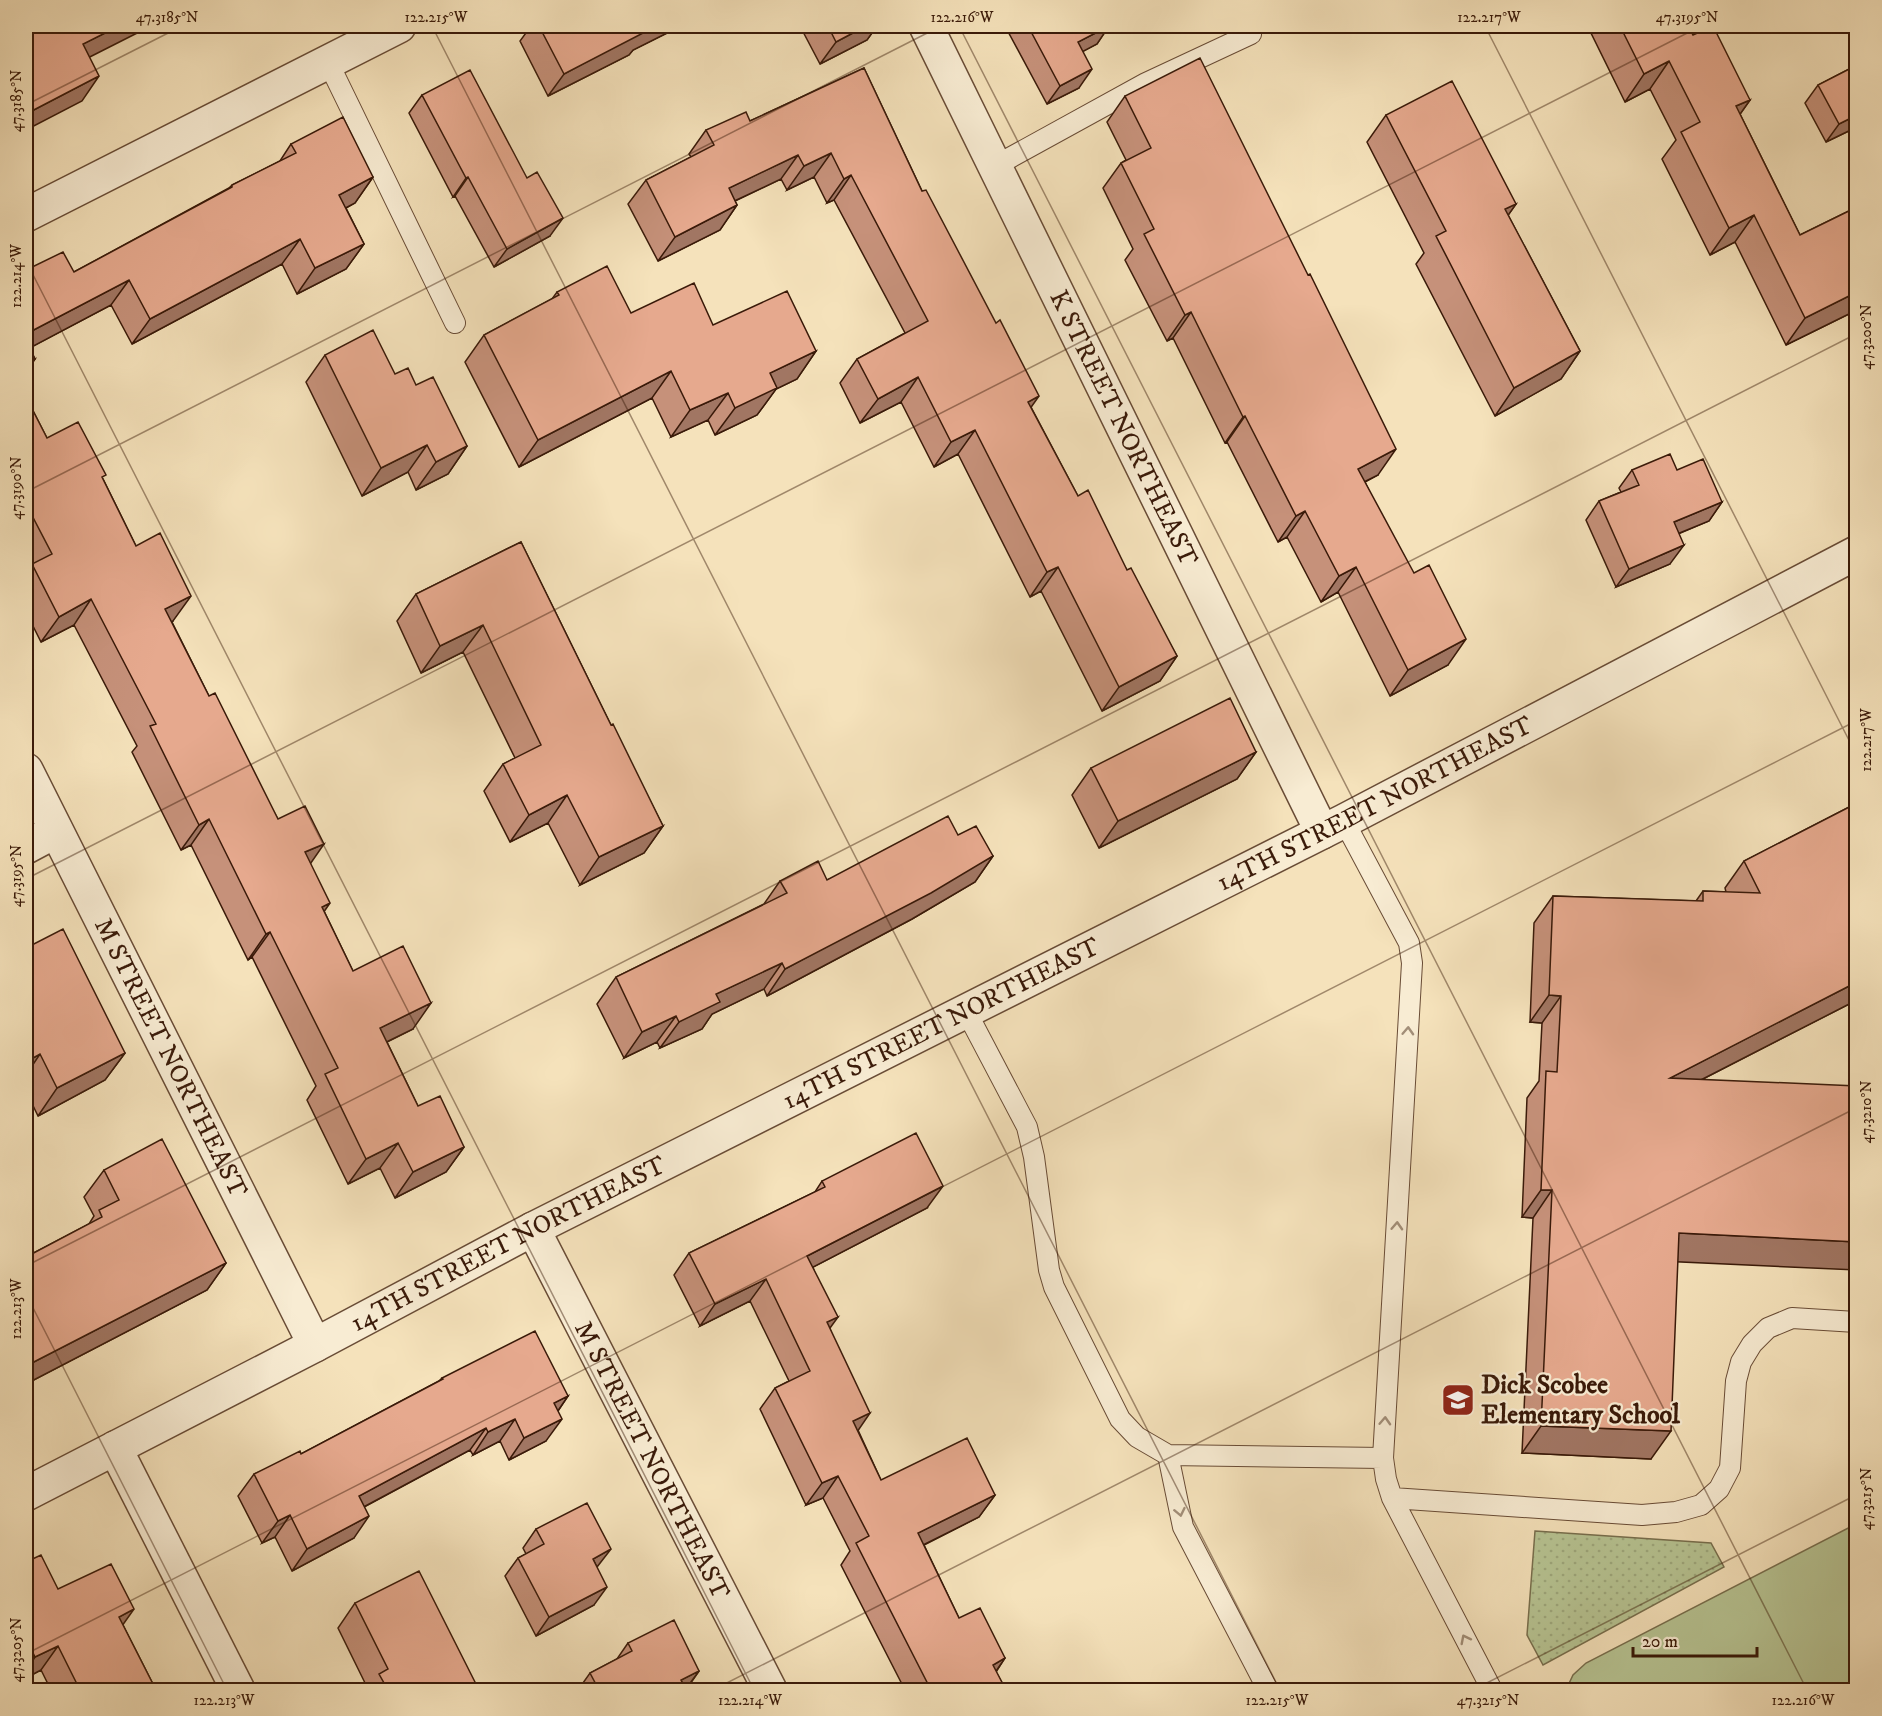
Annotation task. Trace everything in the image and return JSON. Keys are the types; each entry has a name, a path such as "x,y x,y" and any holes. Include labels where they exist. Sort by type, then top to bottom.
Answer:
{"street":[{"path":"26,215 399,26"},
{"name":"K STREET NORTHEAST","path":"926,26 995,166 1333,826"},
{"name":"14TH STREET NORTHEAST","path":"26,1494 315,1345 533,1229 1333,826 1857,553"},
{"name":"M STREET NORTHEAST","path":"26,770 315,1345"},
{"path":"26,847 56,831"},
{"name":"M STREET NORTHEAST","path":"533,1229 770,1690"},
{"path":"115,1448 238,1690"}],"lane":[{"path":"995,166 1146,83 1251,34"},
{"path":"328,62 455,323"},
{"path":"1333,826 1409,943 1412,963 1383,1458 1386,1479 1392,1498 1492,1690"},
{"path":"966,1011 1027,1127 1034,1157 1049,1270 1054,1287 1119,1419 1137,1437 1168,1455 1383,1458"},
{"path":"1392,1498 1642,1515 1676,1512 1701,1505 1719,1489 1730,1468 1736,1381 1741,1362 1752,1344 1768,1328 1792,1318 1857,1322"},
{"path":"1168,1455 1183,1527 1268,1690"}],"green space":[{"path":"1856,1524 1856,1690 1566,1690 1573,1675 1586,1663"},
{"path":"1535,1531 1711,1543 1724,1567 1543,1665 1527,1635"}],"building":[{"path":"26,26 119,26 83,44 99,76 26,114"},
{"path":"539,26 652,26 643,30 645,32 564,74"},
{"path":"828,26 866,26 836,42"},
{"path":"1028,26 1109,26 1078,42 1092,69 1060,86"},
{"path":"1620,26 1688,26 1693,35 1713,26 1750,100 1736,106 1800,235 1857,207 1857,292 1805,318 1754,215 1729,228 1681,132 1700,122 1669,61 1644,74"},
{"path":"1200,58 1396,449 1358,469 1414,573 1429,565 1466,639 1408,670 1356,567 1339,576 1305,511 1296,516 1245,416 1243,417 1191,312 1185,315 1144,234 1154,229 1121,163 1151,148 1125,96"},
{"path":"1857,65 1857,115 1839,124 1818,85"},
{"path":"864,68 922,191 926,190 996,323 1000,320 1039,396 1028,402 1078,496 1088,490 1127,570 1131,568 1177,656 1119,687 1058,567 1047,572 975,430 951,442 918,377 878,399 857,359 928,321 851,175 844,179 831,153 804,166 798,155 729,188 737,205 675,237 646,180 714,145 706,130 746,112 750,121"},
{"path":"470,70 527,178 537,172 563,218 507,249 422,95"},
{"path":"1452,81 1516,204 1505,209 1580,351 1514,388 1436,236 1446,231 1386,115"},
{"path":"343,117 373,177 339,195 364,244 315,268 300,239 150,319 129,280 26,334 26,270 63,252 74,272 232,185 296,153 291,144"},
{"path":"607,266 631,313 694,283 713,325 787,291 816,351 770,373 777,388 735,408 728,393 690,410 671,371 538,440 484,335 559,295 557,292"},
{"path":"373,330 395,374 408,368 416,385 433,377 467,446 436,462 427,445 381,468 325,355"},
{"path":"26,340 35,359 26,363"},
{"path":"26,397 47,438 78,422 106,475 102,477 136,546 160,533 191,596 165,609 209,696 215,693 278,819 305,806 324,844 305,852 330,903 322,907 353,971 403,946 431,1003 380,1028 418,1106 440,1096 464,1147 413,1172 398,1143 366,1159 325,1074 338,1068 270,932 266,934 209,819 199,825 150,726 156,724 91,599 59,617 32,564 52,554 26,504"},
{"path":"1670,454 1677,470 1703,459 1722,502 1674,522 1684,545 1629,569 1599,501 1639,485 1632,470"},
{"path":"521,542 663,826 599,857 567,795 529,815 503,764 541,745 483,625 440,646 416,594"},
{"path":"1230,698 1256,752 1118,821 1091,768"},
{"path":"1857,803 1857,982 1670,1078 1857,1086 1857,1242 1679,1233 1671,1431 1541,1426 1552,1190 1541,1190 1546,1071 1557,1072 1561,996 1549,995 1553,896 1703,901 1703,891 1760,893 1744,861"},
{"path":"948,816 958,835 976,826 993,856 931,893 785,969 782,963 716,994 720,1002 679,1022 676,1016 642,1032 616,977 787,893 780,881 818,861 827,880"},
{"path":"63,929 125,1053 57,1088 40,1054 26,1062 26,948"},
{"path":"916,1133 943,1186 807,1256 838,1317 827,1322 870,1413 853,1421 881,1480 967,1438 995,1495 918,1533 959,1618 980,1608 1005,1658 993,1665 1006,1690 931,1690 856,1543 869,1536 838,1476 822,1483 775,1388 810,1371 766,1279 715,1304 689,1253 825,1187 822,1181"},
{"path":"162,1139 226,1263 26,1366 26,1298 33,1294 26,1278 26,1257 102,1217 99,1210 119,1200 104,1170"},
{"path":"535,1331 568,1396 554,1403 562,1419 524,1438 515,1419 488,1432 486,1428 359,1496 369,1516 307,1549 290,1515 278,1521 254,1474 300,1451 301,1454"},
{"path":"587,1503 611,1549 593,1559 607,1587 549,1617 518,1558 544,1544 536,1529"},
{"path":"41,1555 58,1589 111,1564 134,1609 119,1617 156,1690 80,1690 58,1646 35,1657 26,1638 26,1562"},
{"path":"419,1571 479,1690 388,1690 379,1674 388,1669 355,1603"},
{"path":"674,1620 699,1671 681,1680 686,1690 599,1690 590,1673 632,1651 628,1643"}],"place":[{"name":"Dick Scobee Elementary School","path":"1458,1400"}]}
